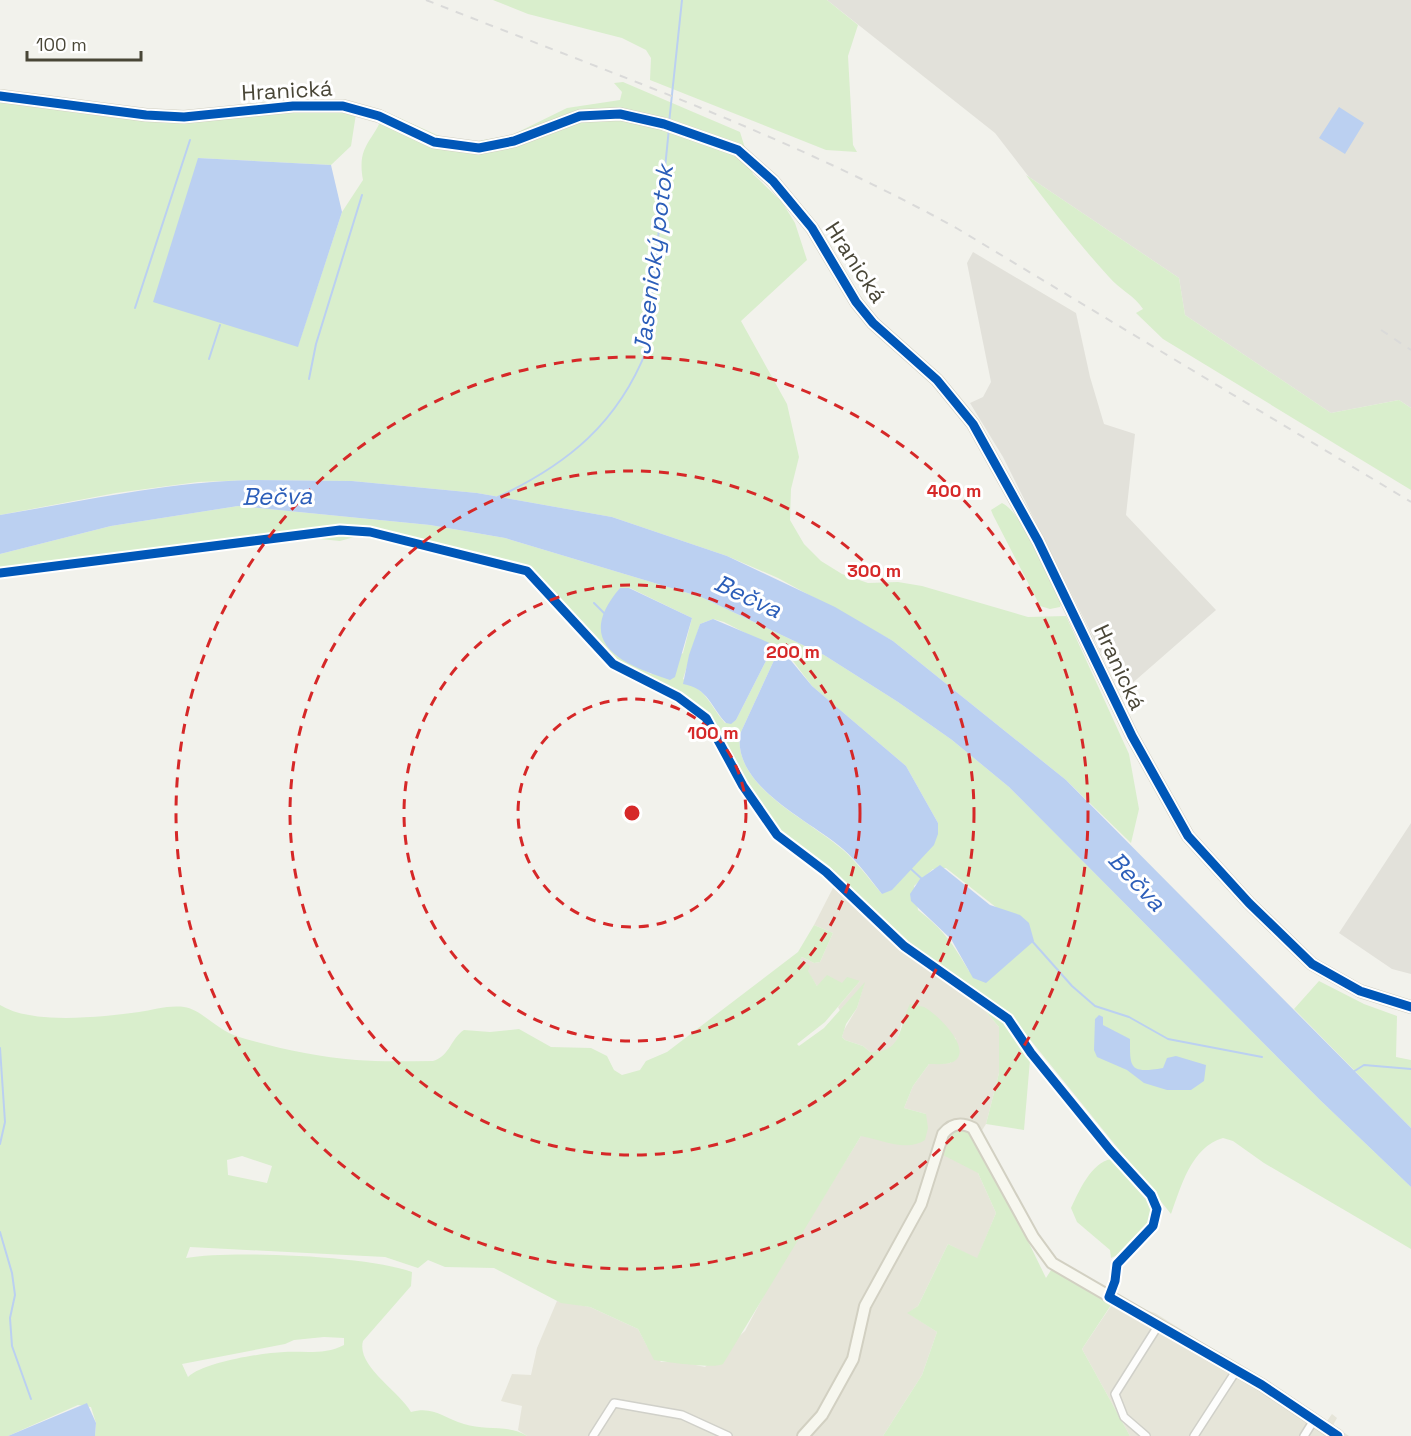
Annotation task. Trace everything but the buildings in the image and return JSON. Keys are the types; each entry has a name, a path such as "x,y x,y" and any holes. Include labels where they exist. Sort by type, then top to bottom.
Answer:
{"street":[{"name":"Hranická","path":"0,96 184,117 293,105 343,106 379,116 434,142 472,147 514,141 564,121 595,114 628,115 669,125 726,144 762,170 812,228 849,291 869,318 937,380 973,424 1043,551 1132,736 1174,814 1194,843 1249,903 1312,964 1341,982 1375,998 1411,1007"},
{"path":"803,1436 822,1415 853,1359 865,1306 921,1204 943,1134 953,1125 966,1124 973,1128 1033,1237 1052,1263 1236,1371 1338,1436"},
{"path":"1146,1436 1125,1417 1115,1394 1158,1326"},
{"path":"1194,1436 1236,1371"},
{"path":"592,1436 614,1403 682,1415 728,1436"},
{"path":"1304,1436 1314,1420"}],"shaded area":[{"path":"827,0 1411,0 1411,408 1399,400 1331,413 1185,315 1179,278 1029,177 995,133"},
{"path":"973,252 1076,313 1090,377 1104,424 1135,434 1126,515 1216,610 1121,693 1003,457 970,403 983,397 991,382 967,263"},
{"path":"1411,823 1411,974 1392,969 1339,933"},
{"path":"837,880 917,955 977,1001 999,1027 999,1073 986,1124 976,1140 978,1173 996,1213 977,1259 948,1244 918,1306 908,1313 937,1332 922,1375 883,1436 527,1436 518,1430 522,1406 501,1401 512,1374 531,1375 537,1348 557,1301 590,1307 638,1329 647,1346 661,1362 682,1362 705,1367 745,1331 770,1284 861,1136 926,1114 904,1108 913,1086 929,1064 951,1063 956,1039 925,1008 903,1018 893,1047 885,1053 870,1052 863,1046 845,1040 842,1037 844,1030 857,1008 864,984 840,1011 838,1007 860,981 817,986 800,960 802,957 814,963 820,962 833,933 814,925"},
{"path":"1119,1294 1137,1307 1155,1313 1327,1421 1332,1414 1337,1418 1333,1425 1349,1436 1130,1436 1082,1349"}],"green space":[{"path":"493,0 827,0 858,25 848,56 853,145 857,152 826,150 650,80 651,58 646,50 622,38 528,14"},
{"path":"623,82 740,132 753,174 782,202 795,223 807,260 741,321 787,404 799,457 791,489 790,520 804,544 821,561 842,574 868,583 898,582 922,586 1028,617 1066,616 1129,754 1139,809 1131,843 1066,780 893,641 778,578 727,556 612,517 477,493 352,481 252,480 198,482 116,493 0,515 0,101 149,120 309,108 342,109 356,114 351,146 331,165 198,158 298,346 342,212 363,180 364,150 381,121 384,111 446,139 478,141 512,135 567,108 620,100 622,92 614,83"},
{"path":"1026,175 1179,278 1185,315 1331,413 1399,400 1411,408 1411,490 1163,339 1136,313 1143,309 1140,304 1098,265"},
{"path":"1002,503 1019,519 1027,533 1061,603 1060,607 1050,609 1040,606 991,510"},
{"path":"238,506 430,525 505,538 701,597 824,655 952,740 1009,787 1319,1099 1411,1187 1411,1249 1264,1163 1233,1141 1223,1138 1212,1143 1195,1159 1183,1180 1171,1214 1024,1032 1019,1045 1030,1060 1024,1130 986,1124 999,1073 999,1027 977,1001 917,955 837,880 798,855 769,830 743,792 714,738 700,718 667,694 613,668 594,651 540,587 529,578 496,566 358,536 340,541 320,539 61,567 0,579 0,554 111,526","holes":["620,588 630,588 692,618 683,653 651,674 616,655 604,613","713,619 724,622 773,647 736,720 731,723 725,723 704,694 683,679 700,624","776,656 790,657 812,686 906,766 938,823 882,894 842,849 760,786 748,770 741,753 740,734","946,868 997,908 969,971 947,938 918,910 914,886 933,869"]},
{"path":"814,925 833,933 820,962 814,963 802,957 800,960 810,966 808,971 817,986 827,975 842,983 847,977 860,981 825,1022 797,1044 799,1046 824,1028 865,982 857,1008 846,1024 842,1037 845,1040 863,1046 870,1052 888,1048 898,1037 910,1004 924,1007 937,1016 957,1041 959,1056 950,1063 929,1064 913,1086 904,1108 926,1114 928,1128 925,1140 902,1145 861,1136 723,1364 701,1365 654,1360 638,1329 590,1307 561,1303 494,1268 445,1267 428,1260 418,1268 385,1257 190,1247 186,1258 266,1255 334,1258 392,1266 412,1272 411,1286 363,1341 366,1360 372,1369 411,1412 426,1410 464,1424 513,1430 527,1436 95,1436 96,1423 91,1407 78,1405 8,1436 0,1436 0,1005 30,1015 67,1018 184,1007 197,1012 239,1037 312,1054 365,1061 433,1061 439,1059 447,1051 464,1030 490,1032 519,1029 551,1047 591,1048 607,1056 614,1070 622,1075 640,1070 646,1061 667,1052 798,952","holes":["242,1156 272,1166 267,1183 228,1175 227,1160","344,1338 344,1345 322,1351 248,1356 207,1367 188,1377 182,1364 285,1344 294,1340"]},
{"path":"1319,981 1364,1004 1397,1016 1396,1057 1411,1060 1411,1128 1294,1009"},
{"path":"958,1130 970,1132 986,1155 1046,1278 1053,1267 1113,1302 1082,1349 1130,1436 883,1436 922,1375 937,1332 907,1313 918,1306 948,1244 977,1258 996,1213 978,1173 943,1155 953,1133"},
{"path":"1111,1159 1134,1178 1141,1187 1151,1205 1152,1214 1146,1229 1122,1252 1111,1258 1110,1250 1077,1222 1071,1208 1092,1172 1097,1166"}],"water":[{"path":"1339,107 1364,123 1345,154 1319,138"},
{"path":"198,158 331,165 342,212 298,347 153,302"},
{"name":"Bečva","path":"252,480 352,481 477,493 612,517 727,556 835,607 893,641 1066,780 1411,1128 1411,1187 1319,1099 1009,787 952,740 824,655 701,597 505,538 430,525 238,506 111,526 0,554 0,515 157,488"},
{"path":"620,588 629,588 692,618 675,677 670,680 635,667 620,658 609,649 602,637 601,623 607,607"},
{"path":"713,619 772,644 773,647 736,720 731,724 726,723 704,694 683,684 689,655 700,624"},
{"path":"783,651 812,686 906,766 938,823 938,834 934,845 892,890 882,894 843,849 776,800 760,786 748,770 741,753 740,734 776,656"},
{"path":"940,865 990,905 1020,915 1029,923 1034,941 986,983 973,978 951,939 911,901 910,894 920,879"},
{"path":"1099,1015 1103,1017 1103,1025 1130,1039 1130,1057 1134,1067 1144,1070 1163,1068 1167,1058 1176,1056 1206,1065 1204,1081 1191,1090 1167,1090 1144,1083 1127,1070 1097,1057 1094,1050 1095,1019"},
{"path":"87,1403 96,1423 95,1436 8,1436"}],"waterway":[{"name":"Jasenický potok","path":"669,123 682,0"},
{"name":"Jasenický potok","path":"498,497 547,470 588,438 606,420 635,375 647,349 669,128"},
{"path":"135,308 190,140"},
{"path":"309,379 316,344 362,195"},
{"path":"209,359 220,325"},
{"path":"594,603 604,613"},
{"path":"911,869 922,879"},
{"path":"1032,941 1072,986 1095,1006 1129,1017 1168,1039 1262,1057"},
{"path":"0,1048 5,1122 0,1144"},
{"path":"1353,1072 1364,1065 1411,1069"},
{"path":"0,1232 12,1273 15,1295 10,1318 12,1346 31,1399"}],"railway":[{"path":"426,0 696,106 763,134 894,195 958,229 1411,502"},
{"path":"1381,330 1411,350"}],"cycle path":[{"path":"0,96 146,115 184,117 293,106 343,106 379,116 434,142 479,148 514,141 580,116 620,114 664,124 738,150 773,181 812,228 856,302 873,323 937,380 973,424 1038,541 1132,736 1188,836 1249,903 1312,964 1360,991 1411,1007"},
{"path":"0,573 340,530 370,532 527,571 613,664 678,697 706,718 743,786 777,835 826,872 904,946 1008,1019 1031,1053 1110,1150 1151,1195 1157,1209 1153,1226 1117,1264 1115,1281 1109,1297 1262,1385 1338,1436"}]}
